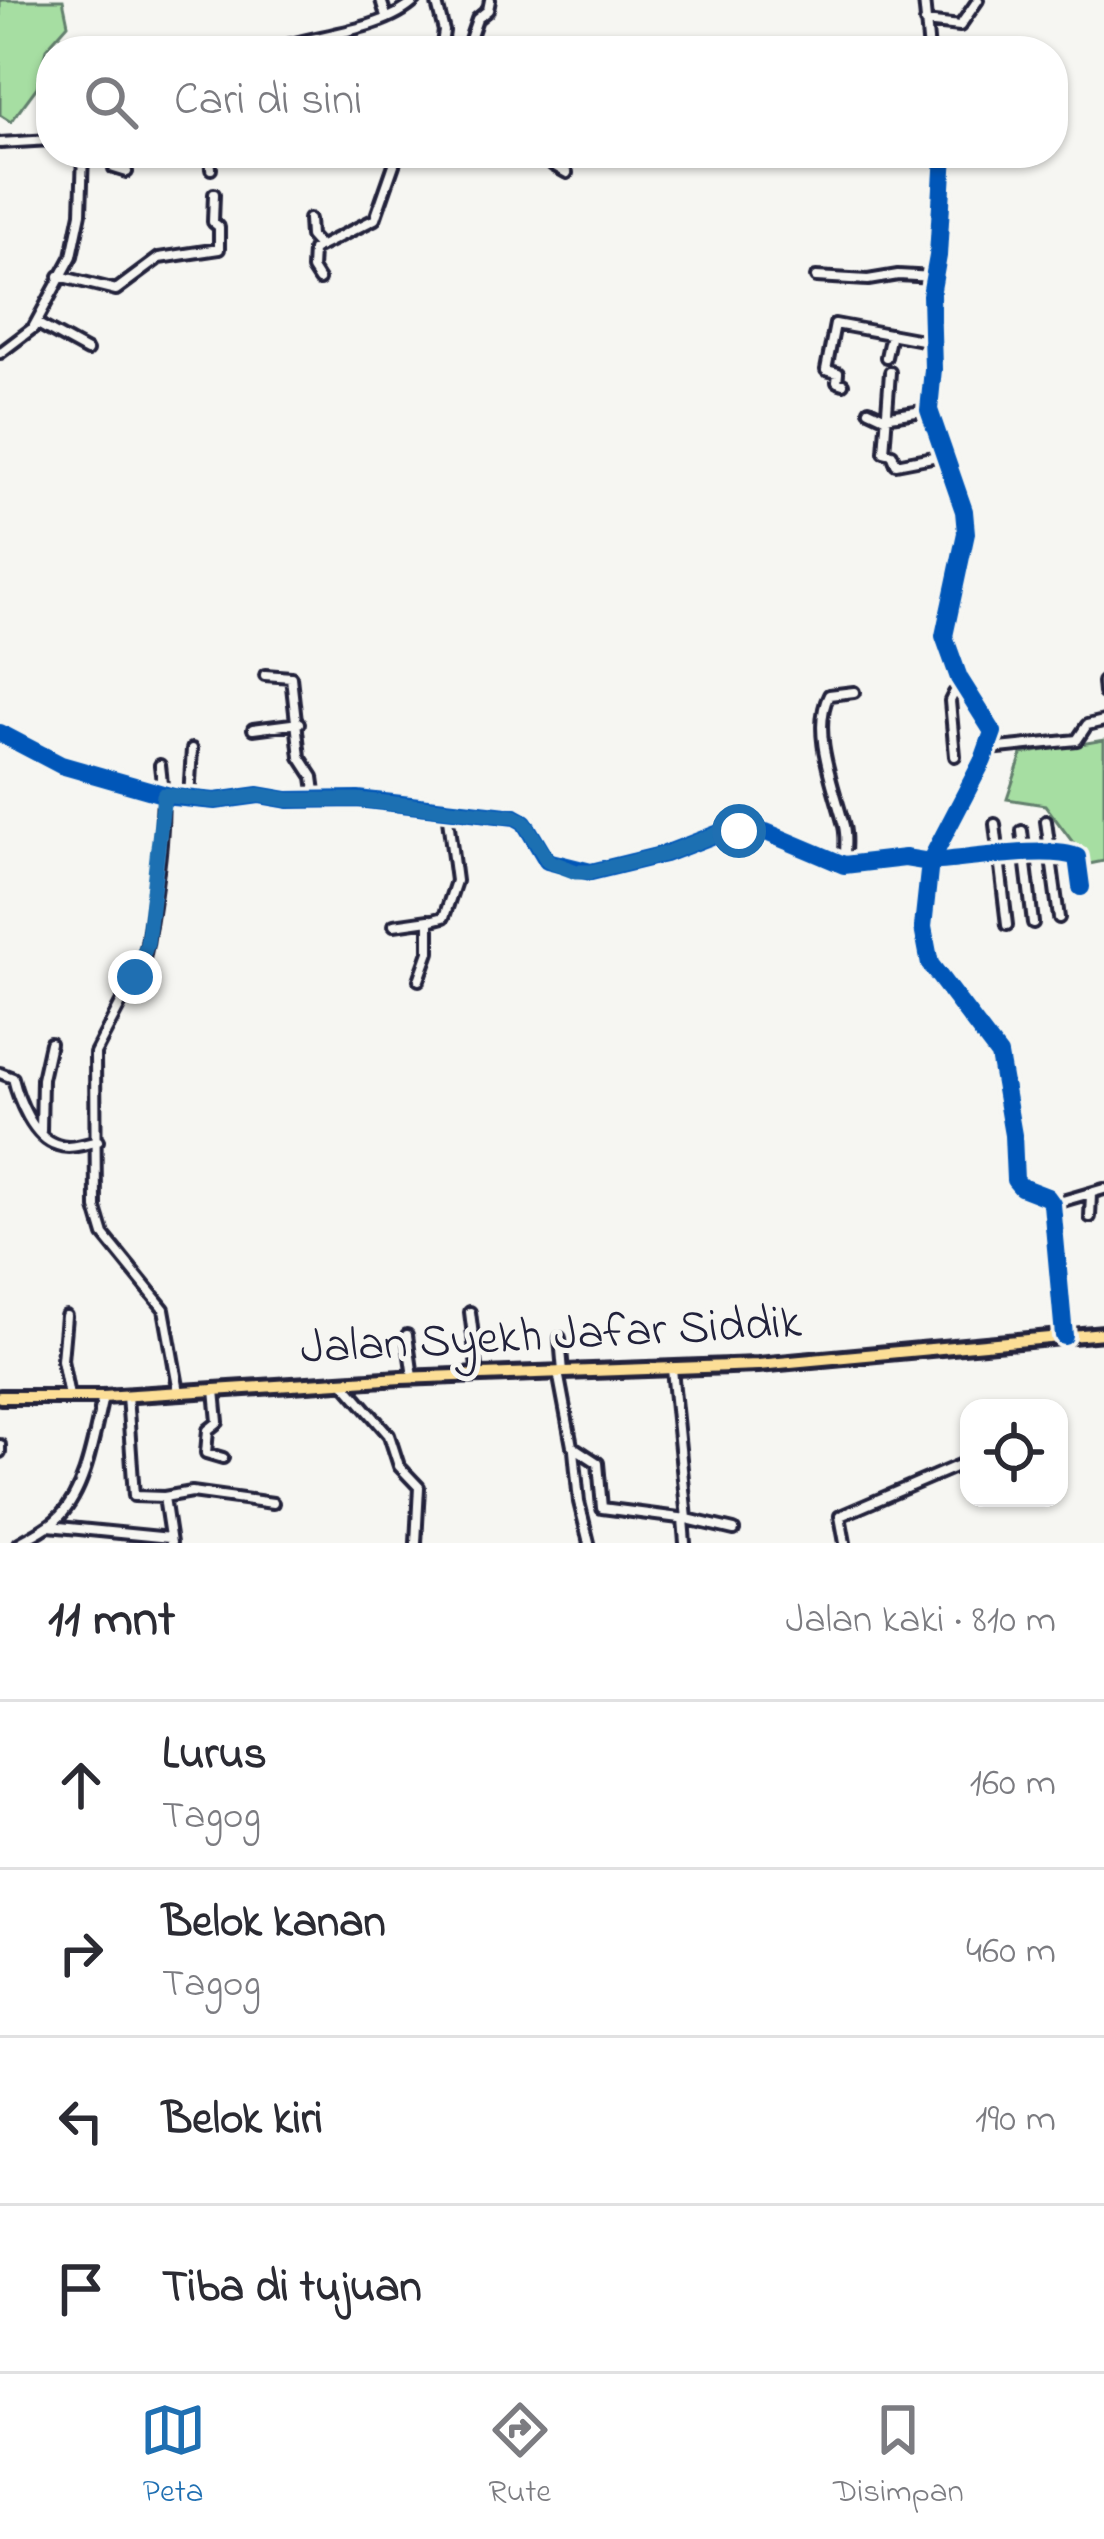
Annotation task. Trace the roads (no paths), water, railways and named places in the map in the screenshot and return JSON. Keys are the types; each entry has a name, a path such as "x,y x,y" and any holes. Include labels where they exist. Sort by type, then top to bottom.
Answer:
{"main road":[{"name":"Jalan Syekh Jafar Siddik","path":"0,1396 103,1397 413,1377 758,1365 1104,1333"}],"street":[{"path":"381,0 386,16"},
{"path":"319,36 406,9 416,0"},
{"path":"436,0 443,36"},
{"path":"471,36 490,0"},
{"path":"924,0 927,36"},
{"path":"926,22 960,26 979,0"},
{"path":"0,143 36,141"},
{"path":"0,353 36,323 77,241 82,168"},
{"path":"115,168 127,172"},
{"path":"319,280 312,265 313,250 375,219 393,168"},
{"path":"559,168 567,172"},
{"path":"943,168 929,410 964,512 966,533 944,636 950,660 990,725 992,738 930,862 923,928 930,964 999,1055 1013,1135 1015,1180 1052,1204 1064,1336"},
{"path":"59,276 116,290 159,258 219,249 214,194"},
{"path":"310,219 310,236 319,246"},
{"path":"816,277 934,277"},
{"path":"36,323 87,351"},
{"path":"843,384 837,382 838,373 826,370 835,323 933,342"},
{"path":"886,357 891,334"},
{"path":"890,372 883,449 892,454 895,464 943,455"},
{"path":"868,410 884,417 929,410"},
{"path":"266,675 290,676 300,757 314,778 316,800"},
{"path":"1103,682 1104,693"},
{"path":"955,756 950,700 965,689"},
{"path":"844,866 845,831 834,803 821,716 829,695 854,692"},
{"path":"988,750 1077,740 1087,724 1104,721"},
{"path":"253,729 299,723"},
{"path":"0,733 61,765 164,795 215,801 259,795 358,800 520,819 548,861 584,873 732,831 766,832 844,866 905,858 930,862 1050,852 1077,857 1081,886"},
{"path":"189,798 192,749"},
{"path":"160,766 162,837 144,959 94,1053 98,1141 94,1192 100,1224 164,1309 179,1392"},
{"path":"394,925 444,917 456,889 447,811"},
{"path":"1046,821 1059,918"},
{"path":"995,824 1007,925"},
{"path":"1022,831 1033,923"},
{"path":"419,980 429,952 430,921"},
{"path":"41,1132 42,1079 50,1043"},
{"path":"0,1073 13,1078 18,1100 57,1145 98,1141"},
{"path":"1052,1204 1104,1190"},
{"path":"1090,1217 1091,1194"},
{"path":"470,1312 478,1375"},
{"path":"66,1316 62,1360 69,1396"},
{"path":"407,1335 413,1377"},
{"path":"560,1338 579,1502 589,1543"},
{"path":"672,1367 685,1543"},
{"path":"342,1382 389,1435 399,1466 419,1487 416,1543"},
{"path":"215,1390 218,1422 207,1432 206,1453 223,1458"},
{"path":"127,1395 134,1496 193,1492 273,1503"},
{"path":"19,1543 65,1509 76,1488 103,1397"},
{"path":"574,1450 598,1463 602,1508 734,1530"},
{"path":"845,1543 840,1516 960,1465"},
{"path":"47,1526 171,1540 164,1497"}]}
